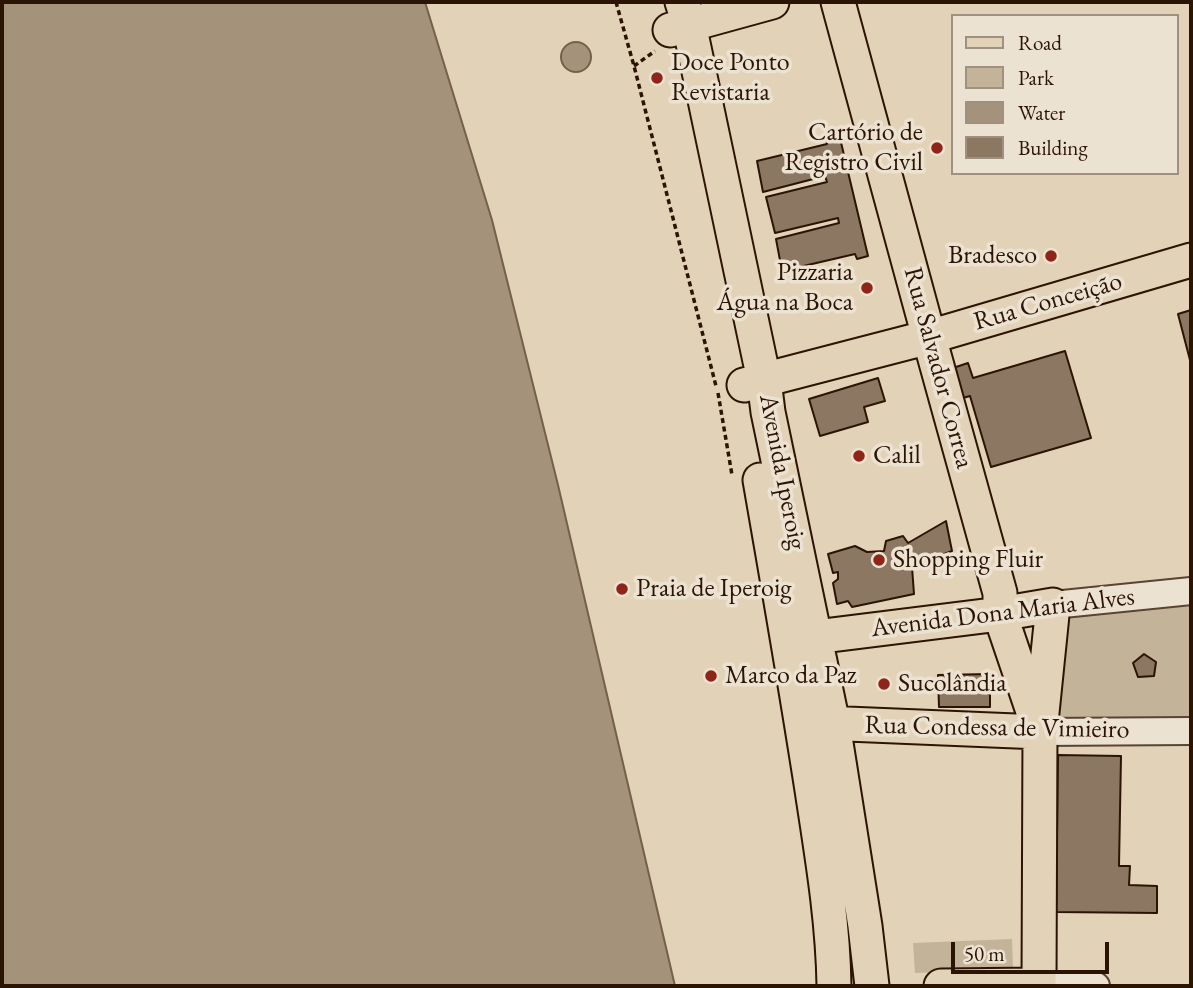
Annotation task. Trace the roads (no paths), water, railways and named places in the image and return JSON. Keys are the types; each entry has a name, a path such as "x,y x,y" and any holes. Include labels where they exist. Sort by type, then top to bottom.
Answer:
{"main road":[{"path":"676,14 772,2"},
{"name":"Rua Salvador Correa","path":"838,2 1000,593 1000,614 1040,732"},
{"name":"Avenida Iperoig","path":"676,14 741,386 865,926 872,986"},
{"name":"Rua Conceição","path":"741,386 929,337 1191,260"},
{"name":"Avenida Iperoig","path":"741,386 768,412 815,637 834,986"},
{"name":"Rua Salvador Correa","path":"1039,986 1040,732 1053,605"},
{"name":"Avenida Dona Maria Alves","path":"815,637 1053,605"},
{"name":"Rua Condessa de Vimieiro","path":"818,726 1040,732"},
{"path":"941,986 1039,986"}],"street":[{"name":"Avenida Dona Maria Alves","path":"1053,605 1191,591"},
{"name":"Rua Condessa de Vimieiro","path":"1040,732 1191,731"},
{"path":"1039,986 1096,986"}],"water":[{"path":"2,2 425,2 492,220 558,485 675,986 2,986"},
{"path":"576,42 587,46 591,57 587,68 576,72 565,68 561,57 565,46"}],"place":[{"name":"Doce Ponto Revistaria","path":"657,78"},
{"name":"Cartório de Registro Civil","path":"937,148"},
{"name":"Bradesco","path":"1051,256"},
{"name":"Pizzaria Água na Boca","path":"867,288"},
{"name":"Calil","path":"859,456"},
{"name":"Shopping Fluir","path":"879,560"},
{"name":"Praia de Iperoig","path":"622,589"},
{"name":"Marco da Paz","path":"711,676"},
{"name":"Sucolândia","path":"884,684"}]}
